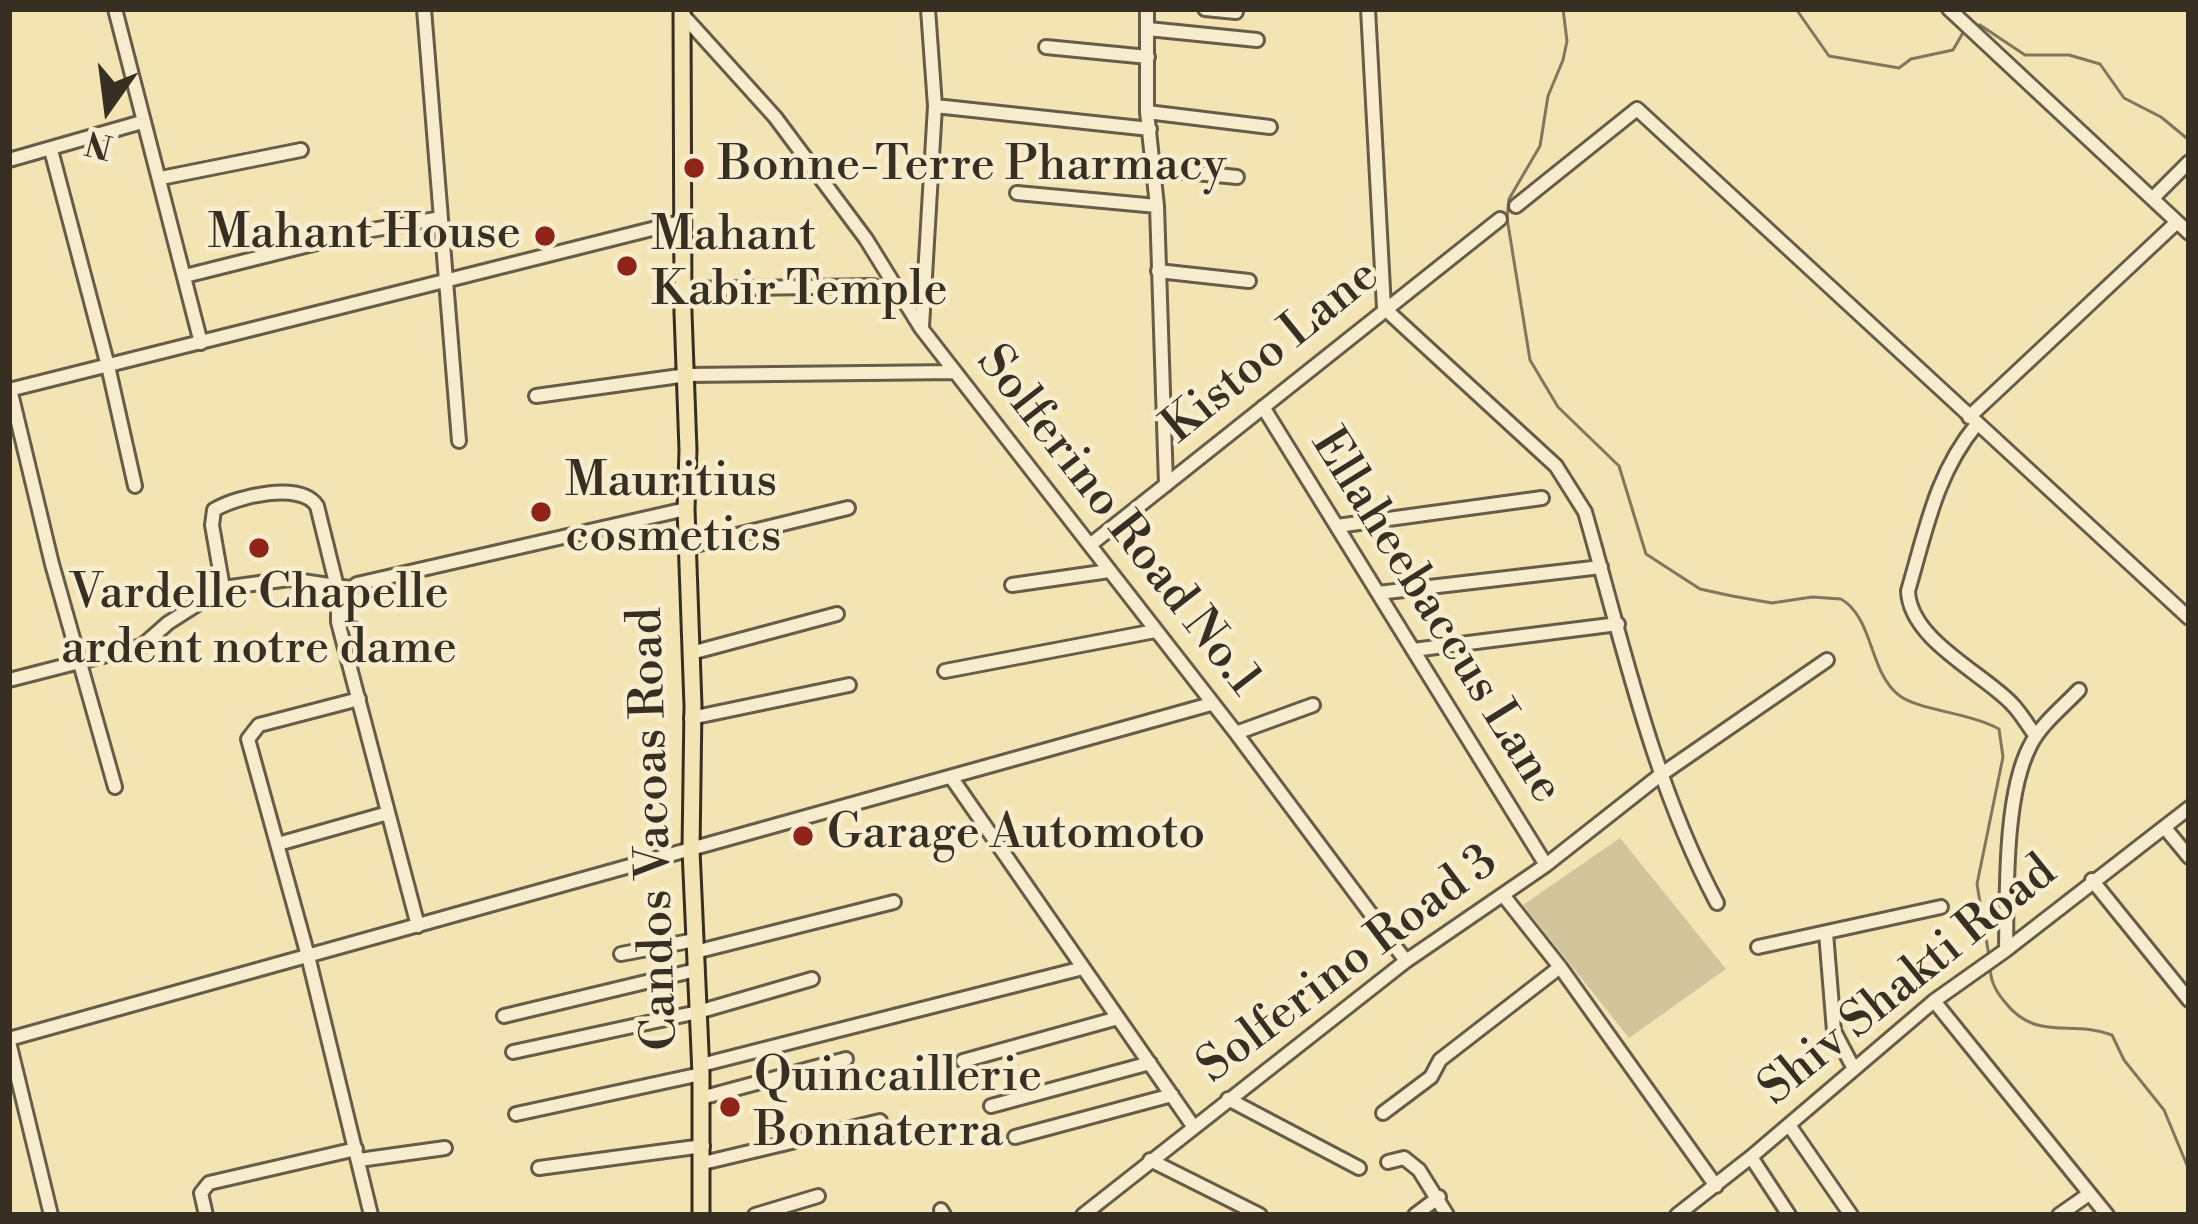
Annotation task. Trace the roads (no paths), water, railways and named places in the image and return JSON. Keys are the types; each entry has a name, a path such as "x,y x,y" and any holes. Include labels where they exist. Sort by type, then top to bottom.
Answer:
{"main road":[{"name":"Candos Vacoas Road","path":"682,12 691,850 701,1070 701,1215"}],"street":[{"path":"424,9 459,442"},
{"path":"922,328 935,106 928,9"},
{"path":"1147,9 1147,112 1156,206 1166,485"},
{"path":"1204,9 1236,12"},
{"path":"1368,9 1384,308 1556,466 1585,512 1659,776 1685,844 1717,903"},
{"path":"1948,9 2189,233"},
{"path":"120,10 142,122 161,178 201,343"},
{"name":"Solferino Road No.1","path":"682,12 775,117 866,239 922,328 1406,961"},
{"path":"1148,29 1257,40"},
{"path":"1046,47 1148,57"},
{"path":"935,106 1150,129"},
{"path":"1516,206 1637,110 2189,618"},
{"path":"1147,112 1270,127"},
{"path":"9,160 142,122"},
{"path":"161,178 301,149"},
{"path":"51,150 135,486"},
{"path":"2153,198 2189,162"},
{"path":"1154,169 1237,177"},
{"path":"1017,194 1156,206"},
{"path":"366,231 441,218"},
{"name":"Kistoo Lane","path":"1090,545 1500,219"},
{"path":"115,787 9,390 684,221"},
{"path":"2036,736 2012,703 1957,662 1928,630 1908,597 1937,492 1974,420 2177,222"},
{"path":"185,277 329,240"},
{"path":"1158,271 1249,281"},
{"path":"684,289 874,286"},
{"path":"536,396 687,375 955,372"},
{"name":"Ellaheebaccus Lane","path":"1263,407 1546,865"},
{"path":"223,588 212,525 214,511 227,503 296,491 313,499 342,586 336,610 418,926"},
{"path":"1337,526 1542,498"},
{"path":"687,548 848,508"},
{"path":"9,680 142,646 167,623 223,588 264,580 342,586 686,509"},
{"path":"1378,593 1600,567"},
{"path":"1012,585 1109,571"},
{"path":"691,653 837,614"},
{"path":"1413,650 1618,624"},
{"path":"945,671 1155,631"},
{"name":"Solferino Road 3","path":"1083,1215 1406,961 1827,660"},
{"path":"691,718 849,686"},
{"path":"2001,954 2009,849 2022,766 2036,736 2079,690"},
{"path":"358,699 259,725 251,732 249,748 308,956 371,1215"},
{"path":"51,1215 9,1040 1210,704"},
{"path":"1236,733 1313,706"},
{"path":"951,777 1193,1126"},
{"name":"Shiv Shakti Road","path":"1677,1215 1934,1001 2189,808"},
{"path":"278,844 388,813"},
{"path":"2165,828 2189,857"},
{"path":"2092,880 2189,1000"},
{"path":"1503,895 1716,1186"},
{"path":"620,954 695,946 894,902"},
{"path":"1758,946 1941,907"},
{"path":"1826,933 1834,1031 1854,1069"},
{"path":"1383,1112 1431,1077 1440,1060 1560,967"},
{"path":"516,1114 1083,968"},
{"path":"503,1016 696,970"},
{"path":"513,1052 698,1012 812,979"},
{"path":"1934,1001 2107,1215"},
{"path":"963,1061 1118,1018"},
{"path":"701,1098 847,1059"},
{"path":"991,1106 1150,1063"},
{"path":"1015,1136 1172,1095"},
{"path":"1228,1099 1359,1168"},
{"path":"539,1168 703,1155 880,1121"},
{"path":"1789,1124 1851,1215"},
{"path":"206,1215 201,1192 209,1183 357,1155 445,1148"},
{"path":"1751,1157 1789,1215"},
{"path":"1150,1160 1260,1215"},
{"path":"1388,1162 1409,1160 1439,1197 1447,1215"},
{"path":"2059,1215 2089,1193"},
{"path":"755,1215 818,1196"},
{"path":"1415,1215 1439,1197"}],"waterway":[{"path":"1563,9 1567,41 1548,96 1540,146 1509,199 1507,218 1530,360 1558,407 1619,466 1646,554 1700,589 1772,603 1812,597 1841,599 1860,619 1882,674 1900,696 1999,729 2003,757 1977,884 1989,956"},
{"path":"1796,9 1829,56 1899,68 1911,59 1953,50 1964,31"},
{"path":"1973,28 1980,25 2025,55 2069,55 2100,64 2124,98 2161,117 2189,140"},
{"path":"1990,965 1998,993 2028,1022 2112,1035 2124,1060 2164,1110 2189,1170"}],"place":[{"name":"Bonne-Terre Pharmacy","path":"694,168"},
{"name":"Mahant House","path":"545,236"},
{"name":"Mahant Kabir Temple","path":"627,266"},
{"name":"Mauritius cosmetics","path":"541,512"},
{"name":"Vardelle Chapelle ardent notre dame","path":"259,548"},
{"name":"Garage Automoto","path":"803,836"},
{"name":"Quincaillerie Bonnaterra","path":"730,1107"}]}
